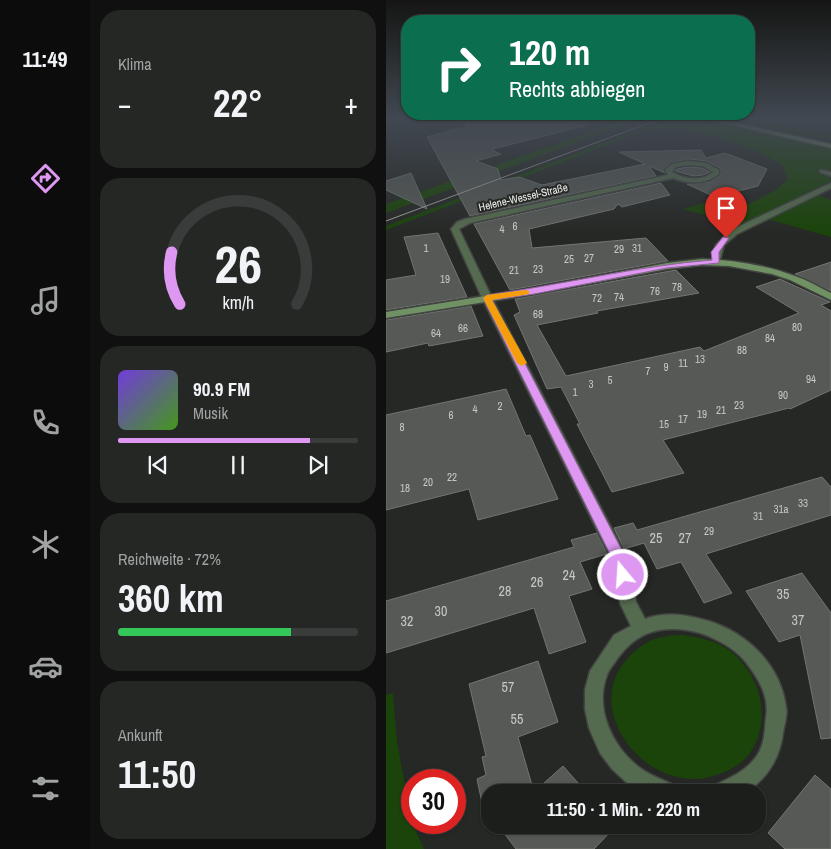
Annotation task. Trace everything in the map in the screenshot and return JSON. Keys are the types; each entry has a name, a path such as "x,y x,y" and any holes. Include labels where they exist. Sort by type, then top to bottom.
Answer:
{"street":[{"name":"Helene-Wessel-Straße","path":"487,298 455,229 460,224 673,176 702,180 713,176 717,171 704,164 680,163 668,170 673,176"},
{"path":"822,171 831,174"},
{"path":"716,262 715,252 726,238 734,232 831,185"},
{"path":"386,315 534,291 667,266 716,262 774,272 793,278 831,297"},
{"path":"487,298 621,562 628,603 641,628"},
{"path":"646,784 634,777 616,760 602,738 595,716 595,693 599,672 609,654 623,639 641,628 661,622 683,621 705,624 726,633 745,647 761,664 772,685 778,709 777,733 769,755 753,775 740,784"}],"green space":[{"path":"521,157 538,157 386,213 386,204"},
{"path":"568,157 577,157 386,230 386,226"},
{"path":"767,157 831,157 831,169 817,171 829,176 831,181 808,192 831,200 831,237 760,217 743,226 683,209 715,200 735,211 776,190 788,179 782,165"},
{"path":"681,635 713,642 736,656 754,681 762,710 761,725 757,739 750,753 743,761 735,767 716,775 691,779 667,774 646,762 628,744 616,723 611,700 615,677 636,650 654,639"},
{"path":"393,693 397,742 402,769 401,834 417,834 424,849 386,849 386,695"}],"building":[{"path":"438,157 492,157 476,161 498,169 501,180 519,177 542,185 645,164 629,157 735,157 767,169 758,186 715,197 687,184 710,182 720,176 720,168 706,161 688,159 671,163 663,170 665,173 649,166 656,176 470,216"},
{"path":"688,167 702,168 710,172 693,176 675,171"},
{"path":"411,173 427,209 386,190 386,181"},
{"path":"661,183 670,195 622,207 618,204 614,209 529,229 532,248 646,238 668,261 510,290 474,224"},
{"path":"438,233 467,297 386,310 386,280 416,275 404,237"},
{"path":"831,262 831,291 795,274"},
{"path":"676,270 699,293 597,311 598,313 537,325 566,376 700,347 704,351 799,313 756,287 780,279 830,302 821,305 831,311 831,390 790,409 663,440 684,473 612,492 577,424 580,424 561,387 547,389 514,315 520,312 515,299"},
{"path":"471,306 483,336 429,346 428,343 386,352 386,320"},
{"path":"506,389 526,436 530,435 558,499 478,520 469,489 386,510 386,415"},
{"path":"822,477 831,487 831,515 706,554 732,593 704,603 681,562 657,569 644,543 624,549 614,528 633,523 637,530"},
{"path":"597,533 607,554 580,562 592,589 569,596 586,642 549,654 534,608 386,653 386,601 574,547 571,540"},
{"path":"802,573 831,613 831,738 821,739 800,635 779,642 746,591"},
{"path":"538,661 558,722 518,737 532,784 481,784 481,798 477,779 486,775 482,757 486,756 469,684"},
{"path":"563,766 579,784 543,784"},
{"path":"815,775 831,789 831,849 785,849 768,833"},
{"path":"505,834 608,834 594,849 516,849"}],"tram line":[{"path":"386,221 559,157"}],"slow traffic":[{"path":"522,363 487,298 526,292"}],"route":[{"path":"623,575 621,562 487,298 667,266 716,262 715,252 726,238"}]}
